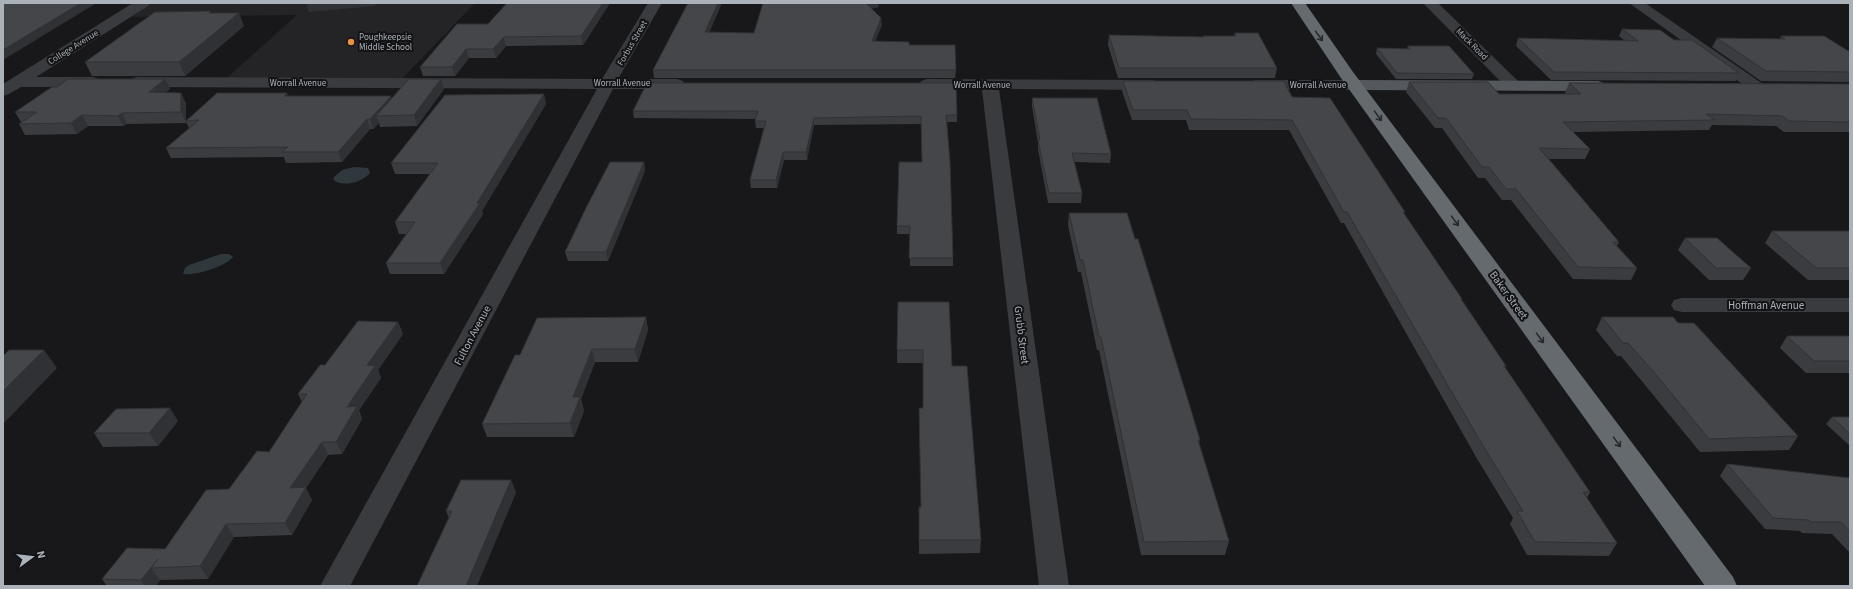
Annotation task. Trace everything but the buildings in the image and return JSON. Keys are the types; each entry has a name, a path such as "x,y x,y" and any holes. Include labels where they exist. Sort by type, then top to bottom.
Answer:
{"highway":[{"name":"Baker Street","path":"1298,3 1355,85 1722,586"}],"main road":[{"name":"Worrall Avenue","path":"1355,85 1616,86"},
{"path":"1733,87 1765,87"}],"street":[{"name":"College Avenue","path":"3,91 143,3"},
{"name":"Forbus Street","path":"608,83 655,3"},
{"name":"Mack Road","path":"1430,3 1514,86"},
{"path":"1636,3 1765,87"},
{"name":"Worrall Avenue","path":"18,82 696,84"},
{"name":"Fulton Avenue","path":"335,586 608,83"},
{"name":"Worrall Avenue","path":"910,84 1165,85"},
{"name":"Grubb Street","path":"990,85 1054,586"},
{"name":"Worrall Avenue","path":"1237,85 1355,85"},
{"name":"Hoffman Avenue","path":"1682,305 1850,305"}],"shaded area":[{"name":"Poughkeepsie Middle School","path":"143,3 475,3 398,83 221,83 297,15 122,17"},
{"path":"354,167 368,168 370,173 363,179 353,183 339,183 333,178 342,170"},
{"path":"221,254 229,254 233,257 224,264 210,270 183,274 185,268 189,265"}],"place":[{"name":"Poughkeepsie Middle School","path":"351,42"}]}
